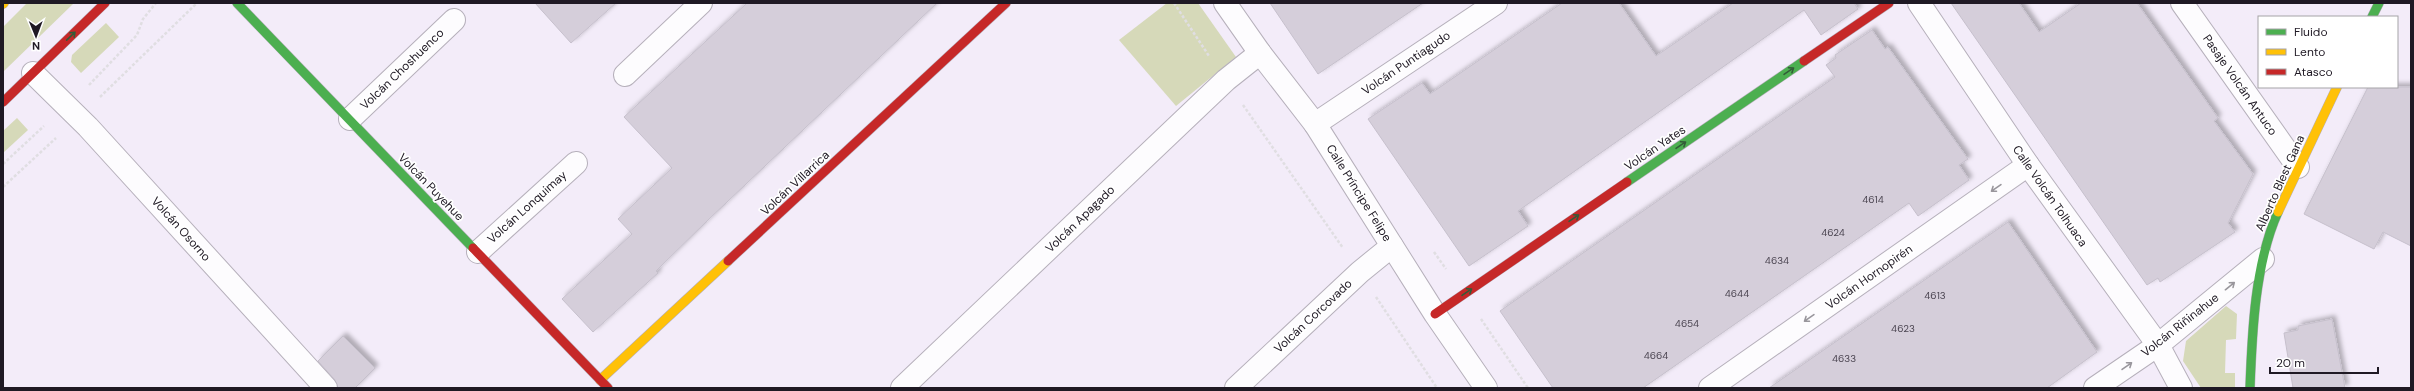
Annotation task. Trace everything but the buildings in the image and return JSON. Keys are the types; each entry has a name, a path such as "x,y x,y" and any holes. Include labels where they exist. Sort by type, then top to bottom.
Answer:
{"street":[{"path":"3,102 105,3"},
{"name":"Volcán Puyehue","path":"237,3 608,388"},
{"path":"625,75 701,3"},
{"name":"Volcán Villarrica","path":"600,380 1006,3"},
{"name":"Calle Príncipe Felipe","path":"1225,3 1260,53 1315,124 1434,314 1486,388"},
{"name":"Volcán Puntiagudo","path":"1315,124 1496,3"},
{"name":"Volcán Yates","path":"1434,314 1889,3"},
{"name":"Calle Volcán Tolhuaca","path":"1919,3 2028,165 2158,345 2181,388"},
{"name":"Pasaje Volcán Antuco","path":"2182,3 2298,167"},
{"path":"2372,16 2378,3"},
{"name":"Volcán Choshuenco","path":"350,119 454,20"},
{"name":"Volcán Apagado","path":"902,388 1226,80 1260,53"},
{"name":"Volcán Osorno","path":"33,73 88,127 326,388"},
{"name":"Alberto Blest Gana","path":"2250,388 2252,328 2263,259 2269,232 2298,167 2337,88"},
{"name":"Volcán Lonquimay","path":"478,252 576,162"},
{"name":"Volcán Hornopirén","path":"1710,388 2028,165"},
{"name":"Volcán Corcovado","path":"1236,388 1360,272 1392,246"},
{"name":"Volcán Riñinahue","path":"2095,388 2158,345 2263,259"}],"path":[{"path":"1174,3 1360,272 1437,388"}],"green space":[{"path":"27,3 74,3 3,72 3,27"},
{"path":"1167,3 1198,3 1236,57 1176,106 1119,40"},
{"path":"106,23 119,37 81,73 71,62 72,55"},
{"path":"17,118 28,130 3,153 3,131"},
{"path":"2226,306 2237,314 2236,339 2226,340 2225,373 2235,373 2235,388 2201,388 2183,361 2186,341"}],"traffic: fast":[{"path":"237,3 473,248"},
{"path":"2372,16 2379,3"},
{"path":"1627,182 1804,61"},
{"path":"2250,388 2256,298 2264,253 2278,212"}],"traffic: slow":[{"path":"2278,212 2337,88"},
{"path":"600,380 728,261"}],"traffic: jam":[{"path":"3,102 105,3"},
{"path":"728,261 1006,3"},
{"path":"1804,61 1889,3"},
{"path":"1435,314 1627,182"},
{"path":"473,248 608,388"}]}
